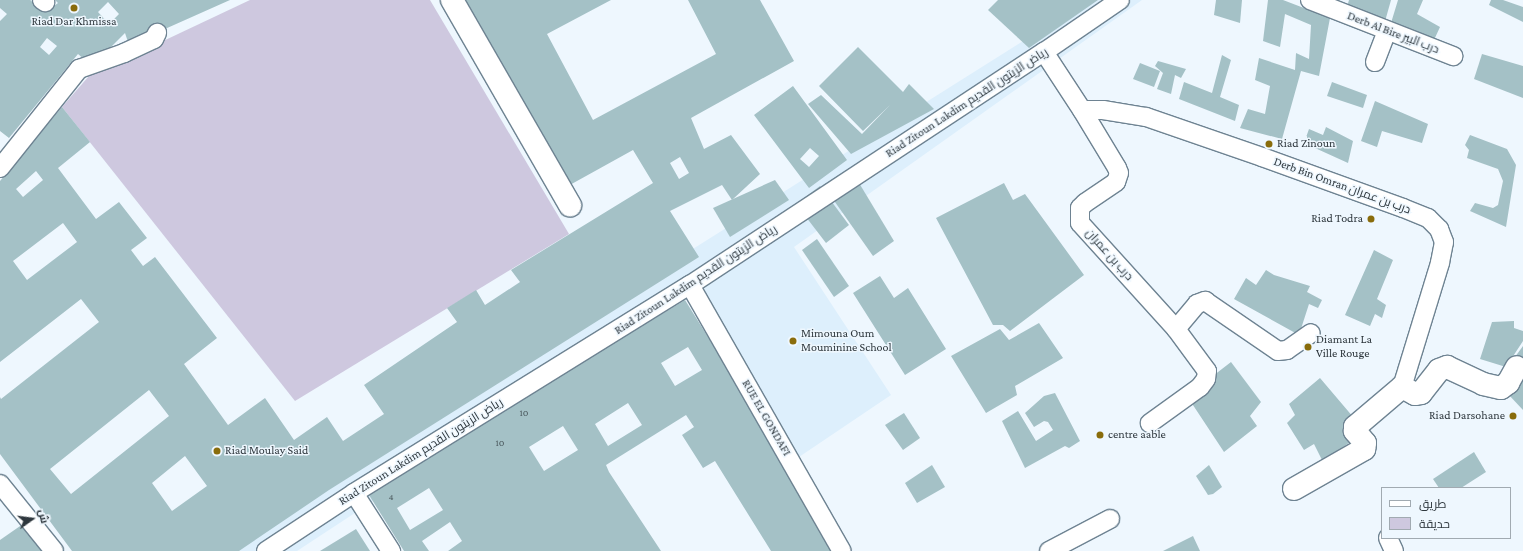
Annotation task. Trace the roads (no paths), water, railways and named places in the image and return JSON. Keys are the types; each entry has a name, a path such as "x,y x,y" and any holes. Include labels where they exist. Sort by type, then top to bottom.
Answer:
{"street":[{"path":"452,0 570,205"},
{"path":"1294,489 1364,449 1365,443 1354,431 1355,427 1402,387 1415,394 1419,394 1424,391 1439,370 1447,367 1483,384 1501,388 1508,383 1517,367"}],"lane":[{"name":"Riad Zitoun Lakdim رياض الزيتون القديم","path":"266,551 354,494 690,285 1044,52 1120,0"},
{"name":"Derb Al Bire درب البير","path":"1310,0 1453,56"},
{"path":"1375,62 1387,31"},
{"path":"3,157 79,69 124,53 154,39 157,33"},
{"name":"درب بن عمران","path":"1044,52 1118,168 1119,174 1116,182 1080,208 1080,223 1176,329 1205,367 1206,379 1200,387 1150,423"},
{"name":"Derb Bin Omran درب بن عمران","path":"1082,110 1103,110 1146,117 1262,157 1428,218 1439,229 1444,242 1440,264 1402,387"},
{"name":"RUE EL GONDAFI","path":"690,285 842,551"},
{"path":"1176,329 1197,304 1205,301 1278,351 1287,350 1311,333"},
{"path":"0,484 54,551"},
{"path":"354,494 391,551"},
{"path":"1049,551 1110,519"},
{"path":"1388,539 1394,551"}],"place":[{"name":"Riad Dar Khmissa","path":"74,8"},
{"name":"Riad Zinoun","path":"1269,144"},
{"name":"Riad Todra","path":"1371,219"},
{"name":"Mimouna Oum Mouminine School","path":"793,341"},
{"name":"Diamant La Ville Rouge","path":"1308,347"},
{"name":"Riad Darsohane","path":"1513,416"},
{"name":"centre aable","path":"1100,435"},
{"name":"Riad Moulay Said","path":"217,451"}]}
